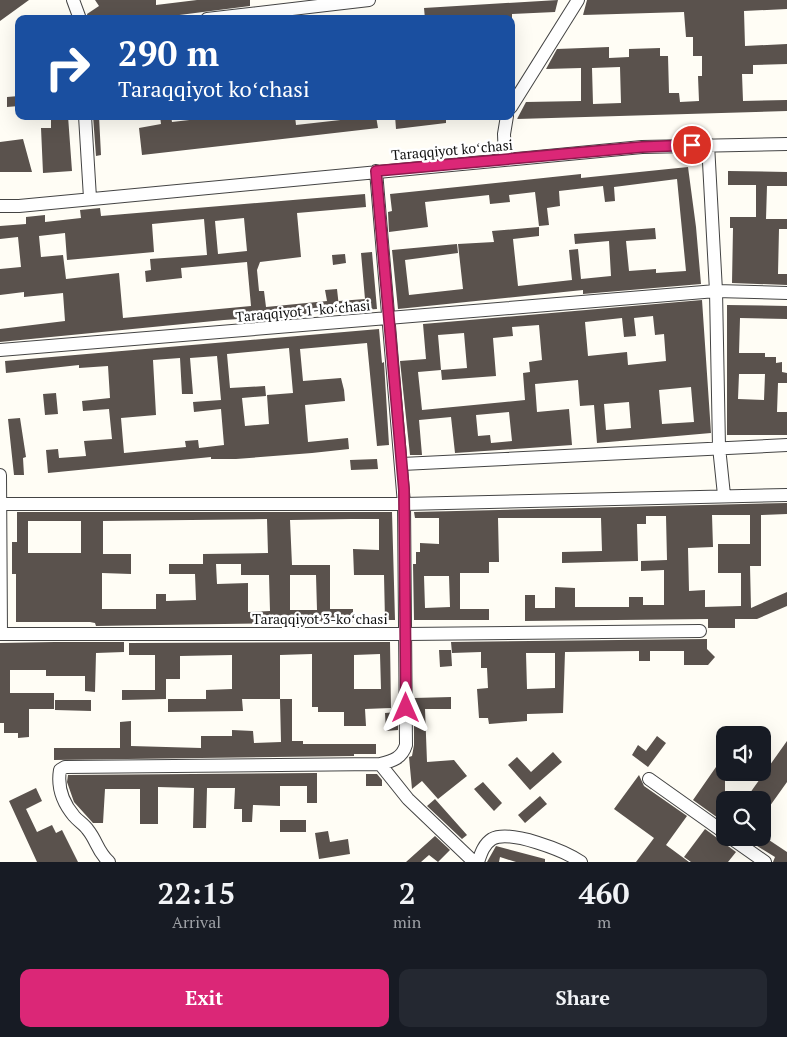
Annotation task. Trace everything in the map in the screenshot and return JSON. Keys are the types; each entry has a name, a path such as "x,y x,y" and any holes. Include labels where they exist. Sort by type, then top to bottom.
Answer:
{"street":[{"path":"73,0 79,15"},
{"path":"224,15 262,6 369,0"},
{"path":"515,101 578,0"},
{"path":"85,120 90,198"},
{"path":"505,160 504,134 506,120"},
{"path":"708,144 716,291 719,447 724,495"},
{"name":"Taraqqiyot koʻchasi","path":"0,206 19,206 642,147 708,144 787,144"},
{"path":"108,862 98,852 87,828 75,818 62,799 59,776 60,770 65,767 380,764 392,762 400,755 406,745 406,634 402,464 376,171"},
{"name":"Taraqqiyot 1-koʻchasi","path":"0,350 716,291 787,293"},
{"path":"402,464 787,445"},
{"path":"0,474 0,634"},
{"path":"1,504 404,504 632,500 787,494"},
{"name":"Taraqqiyot 3-koʻchasi","path":"0,634 406,634 700,631"},
{"path":"380,764 408,799 474,862"},
{"path":"649,779 716,827"},
{"path":"478,862 486,844 493,838 508,835 566,852 581,862"},
{"path":"742,846 765,862"}],"building":[{"path":"0,0 29,0 0,21"},
{"path":"95,0 156,0 156,5 197,0 250,0 250,6 179,15 87,15 99,6"},
{"path":"558,0 555,12 512,15 425,15 424,8"},
{"path":"587,0 787,0 787,9 744,11 745,46 787,44 787,64 753,65 753,74 742,74 743,101 787,100 787,111 517,119 526,102 581,101 581,68 546,69 557,49 609,47 609,58 629,57 629,49 660,48 660,56 668,56 669,93 679,93 680,102 699,101 698,76 702,76 702,56 693,56 693,37 686,37 684,12 583,15","holes":["620,67 621,103 593,104 592,68"]},
{"path":"15,96 15,106 7,107 7,97"},
{"path":"51,120 68,120 72,171 43,173 41,128 51,128"},
{"path":"93,120 99,120 101,155 96,156"},
{"path":"160,120 172,120 172,122 189,120 295,120 296,125 340,120 377,120 378,128 142,155 139,128 161,124"},
{"path":"395,120 446,120 446,123 396,129"},
{"path":"23,139 32,172 0,172 0,142"},
{"path":"688,167 701,284 583,294 583,290 398,309 392,250 457,244 458,253 405,260 409,295 463,289 458,244 494,242 492,231 539,227 539,236 513,239 518,286 572,280 569,250 578,249 581,279 611,276 609,241 575,244 574,234 655,228 656,239 626,241 629,271 656,269 656,273 686,271 677,179 614,187 615,201 605,202 603,186 559,191 560,206 547,208 549,225 539,226 535,192 509,195 510,202 490,204 489,195 425,202 428,227 389,232 388,212 392,211 390,194 581,174 581,178"},
{"path":"728,171 787,172 787,186 767,186 766,219 787,219 787,229 779,229 778,274 787,274 787,285 732,283 733,228 730,228 730,217 756,217 756,185 728,185"},
{"path":"365,194 366,207 297,213 301,257 260,262 257,270 259,291 264,291 266,307 327,301 325,290 337,289 339,307 339,301 365,299 361,253 372,252 377,309 224,320 0,342 0,329 65,321 63,293 24,297 24,292 0,295 0,269 21,267 18,237 0,239 0,226 26,224 26,217 45,215 45,222 81,218 80,210 100,208 101,216","holes":["244,218 247,251 218,254 215,221","204,219 207,255 150,259 151,270 145,271 146,282 182,278 181,268 247,262 251,306 123,318 119,273 66,279 63,255 41,257 39,236 65,233 67,260 154,252 152,224"]},
{"path":"345,254 346,263 333,265 332,255"},
{"path":"702,300 711,433 597,443 594,405 580,406 578,380 535,384 537,412 569,409 572,445 455,453 451,417 419,420 422,455 410,455 400,361 426,359 423,324","holes":["653,316 655,335 664,334 666,361 628,365 627,352 588,356 585,322 622,318 624,337 636,336 634,318","539,325 542,360 529,362 530,372 523,373 525,400 422,410 418,372 441,370 442,380 496,376 493,338 513,336 512,327","464,333 467,368 441,370 438,335","691,387 694,422 662,424 659,390","629,402 631,428 606,430 604,404","509,412 512,441 491,443 490,435 478,436 476,415"]},
{"path":"727,305 787,306 787,319 740,318 739,353 765,353 765,357 776,357 776,363 782,362 782,372 787,373 787,383 778,383 777,412 787,412 787,435 727,435","holes":["739,374 765,374 764,400 738,399"]},
{"path":"379,329 382,363 384,362 389,445 377,446 367,343 300,349 303,381 341,378 345,401 305,405 308,442 348,438 349,449 236,459 211,459 211,457 48,473 46,450 58,449 59,458 86,456 84,441 112,439 109,409 83,411 82,401 110,398 108,366 79,368 79,365 6,373 5,361","holes":["289,348 293,393 267,395 269,424 245,426 242,398 266,396 265,386 230,388 227,354","217,356 221,400 193,402 194,412 221,409 224,445 199,448 198,440 185,441 186,447 124,453 121,418 156,415 153,360 180,358 182,394 193,394 190,358"]},
{"path":"56,393 58,414 45,415 43,394"},
{"path":"20,418 26,457 23,458 24,475 14,475 8,419"},
{"path":"377,459 378,469 351,470 350,460"},
{"path":"787,503 787,514 761,515 761,566 750,566 751,608 787,592 787,606 757,619 735,619 735,628 708,628 708,619 525,621 525,595 535,595 535,608 555,608 555,587 575,588 575,607 629,607 629,597 643,597 643,605 664,605 664,570 641,571 641,561 667,560 666,516 646,516 646,524 637,524 638,561 562,563 562,552 602,551 601,518 498,518 499,562 489,562 489,573 460,573 460,609 489,609 489,620 414,620 413,564 416,564 416,552 420,552 420,543 439,544 439,518 415,518 414,512","holes":["712,515 750,515 750,544 718,544 718,573 741,573 741,606 705,607 705,590 689,591 688,548 713,547","424,576 449,576 450,607 425,608"]},
{"path":"17,512 392,512 395,620 385,620 384,575 354,575 353,549 379,550 379,519 290,520 292,565 330,565 330,609 353,609 353,622 96,626 95,623 90,622 16,622 16,574 12,574 12,542 17,542","holes":["267,519 268,553 203,554 203,564 169,564 169,574 195,574 196,600 166,601 166,594 156,594 156,609 102,609 102,573 131,574 131,554 103,554 103,521","28,521 81,521 81,553 28,553","216,564 241,564 241,575 269,575 270,611 248,612 248,583 217,584","290,575 316,575 317,610 290,610"]},
{"path":"707,639 707,649 715,657 708,665 684,665 684,651 650,651 650,661 639,661 639,651 565,652 563,713 527,714 527,721 489,724 488,718 479,718 477,689 488,688 487,668 481,668 481,652 452,653 451,642","holes":["526,653 555,653 555,688 527,689"]},
{"path":"124,642 124,652 96,653 95,692 85,691 85,676 46,676 46,670 10,670 10,693 54,693 54,709 29,709 29,737 18,738 18,733 4,733 4,723 0,723 0,643"},
{"path":"390,642 391,708 365,709 366,726 344,726 344,712 318,712 318,707 312,707 312,654 280,655 280,699 242,699 243,711 168,712 168,699 206,699 206,690 232,689 232,655 180,656 180,679 166,679 166,699 122,700 122,690 155,690 155,655 129,655 129,643","holes":["380,654 381,689 354,689 354,655"]},
{"path":"439,650 451,650 452,666 440,667"},
{"path":"451,697 451,709 425,709 427,762 454,760 467,776 438,799 422,781 412,789 409,757 412,756 414,745 414,698"},
{"path":"280,699 292,699 292,741 303,741 303,744 376,744 376,754 354,754 354,756 54,760 54,748 120,748 120,722 131,721 131,746 201,748 201,736 232,736 232,730 253,731 254,743 281,742"},
{"path":"55,700 91,700 91,711 55,710"},
{"path":"398,712 398,730 386,731 385,713"},
{"path":"657,736 666,743 648,767 632,755 638,745 646,751"},
{"path":"787,741 787,782 771,804 771,791 751,791 759,781 771,781 771,763"},
{"path":"553,752 562,762 530,790 508,765 517,757 531,772"},
{"path":"716,767 716,781 725,781 725,791 716,791 716,817 693,800"},
{"path":"317,773 317,803 307,803 307,786 280,786 280,806 253,805 252,822 242,822 242,809 234,809 235,788 207,788 206,828 193,828 194,788 158,787 158,824 140,824 140,789 105,789 103,823 93,823 74,802 67,782 68,775"},
{"path":"366,774 377,774 382,780 382,786 366,786"},
{"path":"639,775 644,786 687,816 666,845 689,862 636,862 654,838 614,809"},
{"path":"483,782 502,803 494,811 474,789"},
{"path":"36,788 42,801 26,809 37,832 52,825 56,833 62,830 78,862 37,862 9,801"},
{"path":"540,796 547,804 525,823 518,815"},
{"path":"435,799 467,835 462,839 427,806"},
{"path":"280,820 306,820 306,832 280,832"},
{"path":"705,829 716,837 716,846 728,846 736,852 728,862 691,862 684,857"},
{"path":"328,831 330,842 348,839 350,854 319,859 315,833"},
{"path":"435,836 450,850 438,862 429,855 421,862 406,862"},
{"path":"771,841 787,852 787,862 773,862 775,857 757,846 771,846"},
{"path":"496,846 545,859 545,862 516,862 500,857 499,862 487,862"}],"route":[{"path":"406,708 404,490 376,171 642,147 692,145"}]}
